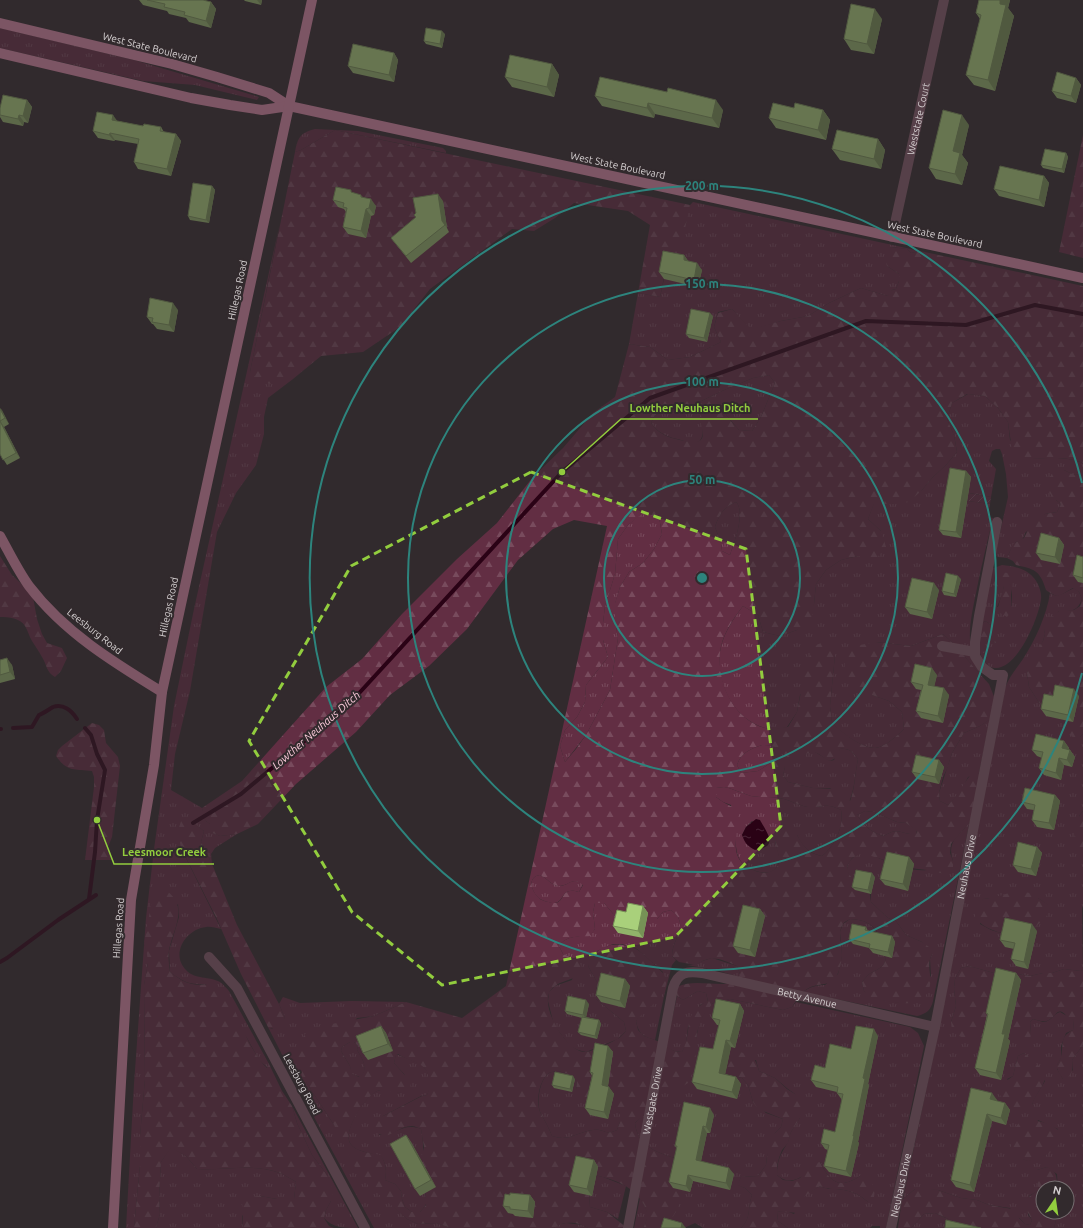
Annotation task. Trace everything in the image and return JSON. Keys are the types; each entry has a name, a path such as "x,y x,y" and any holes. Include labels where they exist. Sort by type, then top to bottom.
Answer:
{"main road":[{"name":"Hillegas Road","path":"113,1228 131,900 154,765 162,692 312,0"},
{"name":"West State Boulevard","path":"0,23 172,64 269,92 289,106"},
{"name":"West State Boulevard","path":"0,53 183,96 230,105 262,110 289,106 1083,278"},
{"name":"Leesburg Road","path":"0,536 29,585 62,622 114,662 162,692"}],"street":[{"name":"Weststate Court","path":"892,237 944,0"},
{"path":"942,646 975,652 981,601 997,522"},
{"name":"Neuhaus Drive","path":"891,1228 935,1026 1003,675 993,675 982,667 975,656 975,652"},
{"name":"Leesburg Road","path":"209,957 237,988 365,1228"},
{"name":"Betty Avenue","path":"680,975 691,971 702,973 935,1026"},
{"name":"Westgate Drive","path":"628,1228 673,988 675,981 680,975"}],"highlighted area":[{"path":"531,472 746,549 781,826 675,937 442,985 352,912 249,741 351,566"}],"green space":[{"path":"0,28 134,60 259,97 257,100 195,85 143,81 0,48"},
{"path":"315,129 358,131 443,148 446,153 335,130 295,152 300,136"},
{"path":"335,130 690,205 680,252 668,258 660,297 638,293 650,225 628,211 574,203 555,218 534,231 512,229 430,289 400,327 363,352 321,356 293,379 271,384 260,381 250,372 295,152"},
{"path":"1083,135 1083,258 1059,252"},
{"path":"693,202 920,251 911,253 907,249 891,247 887,266 899,274 899,281 896,289 892,290 888,296 861,288 829,303 808,316 781,321 751,330 732,309 718,312 714,327 721,342 690,357 668,360 650,347 629,344 638,293 660,297 664,279 690,205"},
{"path":"280,223 250,372 293,379 268,398 264,417 264,434 256,465 236,493 217,532 190,691 175,754 171,790 202,808 206,821 210,824 211,832 220,836 237,834 215,848 211,854 212,864 201,842 204,831 186,818 181,848 221,929 208,927 192,932 182,943 180,950 181,964 186,970 198,977 220,982 229,991 269,1064 268,1068 259,1060 247,1038 206,984 187,982 170,972 169,951 179,917 178,904 146,939 144,944 154,849 174,706 194,609"},
{"path":"891,247 907,249 911,253 920,251 1083,286 1083,463 1064,458 1030,459 1013,457 1008,422 998,408 985,396 967,394 952,403 947,419 954,435 957,452 909,502 874,504 868,519 881,531 886,547 875,560 858,556 841,560 826,570 816,584 811,621 797,630 780,636 763,632 758,615 743,606 735,616 723,639 720,652 720,664 725,689 738,710 747,719 757,725 769,729 788,727 797,712 807,661 815,646 831,638 835,655 830,706 832,723 852,739 864,745 875,748 883,746 904,729 902,712 889,701 856,687 845,673 845,655 860,645 876,642 911,646 943,634 955,645 989,684 995,699 995,716 980,726 964,733 952,753 939,793 940,801 948,805 974,771 982,775 977,808 969,823 951,844 950,853 953,861 953,870 945,874 910,868 860,854 852,858 847,866 849,874 854,881 869,889 871,902 888,918 896,921 906,935 929,947 932,955 929,962 930,985 928,991 923,998 912,1003 882,1001 871,997 866,993 862,982 868,975 884,964 886,957 885,950 879,934 872,926 863,921 850,919 844,923 840,931 842,960 835,978 828,983 816,985 805,991 798,997 792,1007 783,1010 730,999 713,1003 703,1016 697,1032 695,1067 688,1083 673,1092 656,1092 656,1103 652,1110 635,1123 640,1138 650,1148 679,1159 688,1181 677,1210 666,1228 643,1228 647,1216 640,1198 623,1184 594,1175 588,1181 590,1207 607,1212 627,1228 588,1228 576,1223 566,1223 558,1225 554,1228 451,1228 436,1223 418,1224 407,1219 368,1185 357,1171 334,1125 298,1067 297,1050 305,1034 321,1026 374,1016 406,1002 462,1018 506,986 607,526 574,520 553,529 518,560 467,629 429,666 390,695 356,732 296,784 258,824 237,834 220,836 210,832 210,824 205,819 202,808 242,781 326,687 362,659 402,614 457,559 497,523 533,477 563,448 593,413 615,397 629,344 650,347 668,360 690,357 721,342 714,327 718,313 732,309 751,329 808,316 829,303 861,288 888,296 889,291 896,289 899,281 899,274 887,266 886,256","holes":["769,375 775,383 761,417 752,431 739,430 720,406 713,400 709,400 704,404 700,413 703,433 702,438 699,441 692,442 667,436 657,430 651,423 655,415 691,406 753,378","736,502 740,513 740,520 730,555 722,551 721,543 715,527 720,515 725,509","642,514 659,517 662,534 654,549 643,563 629,572 620,587 615,603 615,621 618,638 610,690 586,735 565,762 560,746 565,730 577,717 585,702 586,685 608,657 603,640 603,623 605,606 615,574 618,539 628,525","762,745 774,747 781,750 793,760 813,752 830,761 838,757 840,749 850,751 858,759 850,801 845,794 838,789 813,788 788,782 783,775 785,767 781,759 772,762 758,771 741,773 737,765 741,757 746,752","724,787 751,796 780,798 808,807 831,806 841,810 842,816 840,829 835,842 822,856 807,849 792,828 781,830 776,839 779,856 778,864 772,871 761,873 748,867 741,861 737,854 736,838 738,810 716,797 716,788","865,811 874,812 897,822 906,823 917,831 916,834 897,831 884,836 872,831 857,815","540,875 556,886 562,886 573,881 579,882 583,885 579,892 568,891 560,901 553,903 540,899 537,896 532,886 533,879","595,903 604,903 615,916 641,923 649,923 657,919 663,912 671,910 680,921 679,932 672,956 679,962 696,965 707,960 721,960 737,966 740,974 736,982 729,984 692,983 677,987 676,995 683,1000 698,991 706,993 708,1001 699,1006 691,1017 682,1052 674,1051 660,1042 644,1036 638,1030 636,1021 663,994 666,982 664,975 643,954 629,946 614,945 601,949 591,959 588,966 597,982 596,999 624,1022 626,1031 620,1038 596,1049 588,1052 578,1050 563,1037 557,1028 552,1018 548,999 550,991 556,985 579,976 582,968 578,960 563,954 559,946 562,942 569,938 590,936 595,929 593,912","350,1042 354,1042 358,1046 357,1050 365,1067 364,1071 359,1077 352,1074 350,1066 341,1051 342,1047","398,1054 423,1067 429,1078 427,1095 422,1096 383,1116 376,1122 373,1130 379,1134 388,1135 406,1127 413,1126 421,1129 424,1147 418,1171 426,1196 426,1205 420,1212 412,1212 405,1207 401,1191 395,1184 385,1180 386,1167 381,1155 364,1152 352,1146 349,1138 352,1123 356,1115 372,1094 380,1090 401,1093 410,1090 411,1082 394,1063 396,1055","554,1071 566,1073 575,1079 577,1082 577,1097 609,1106 620,1113 620,1122 617,1130 613,1132 593,1130 564,1138 552,1136 539,1109 538,1098 540,1086 546,1076"]},
{"path":"769,375 775,383 761,417 752,431 739,430 719,404 700,416 703,432 701,439 698,442 691,443 668,436 657,430 651,423 655,415 691,406 753,378"},
{"path":"968,394 985,396 998,408 1008,422 1010,440 1030,459 1064,458 1083,463 1083,475 1072,474 1064,470 1056,500 1061,504 1057,512 1045,514 1025,533 1022,539 1016,542 1007,558 998,557 995,555 1008,497 1006,474 1000,449 992,451 989,461 996,469 991,497 970,493 968,501 990,504 988,517 993,518 978,583 970,629 971,650 981,676 955,645 943,634 911,646 876,642 872,695 889,701 902,712 904,729 887,743 875,748 864,745 846,735 832,723 830,706 835,655 800,695 797,712 787,727 769,729 746,719 730,700 721,677 721,646 728,628 735,616 743,606 758,615 763,632 780,636 797,630 814,604 816,584 826,570 841,560 858,556 881,531 868,519 874,503 892,504 922,490 957,452 954,435 947,419 952,403"},
{"path":"1064,470 1072,474 1083,475 1083,734 1080,737 1073,737 1066,731 1062,715 1040,704 1029,687 1027,673 1031,659 1043,641 1046,622 1059,611 1074,610 1080,606 1082,599 1079,592 1073,588 1060,595 1054,595 1046,590 1039,574 1032,569 1016,565 1013,561 1007,558 1013,544 1024,538 1034,519 1045,514 1057,512 1061,504 1053,498 1048,491 1047,482 1051,475"},
{"path":"969,493 991,497 990,504 968,501"},
{"path":"736,502 739,507 740,520 730,555 722,551 721,543 715,527 722,512 728,506"},
{"path":"642,513 659,517 662,534 654,549 643,563 629,572 620,587 615,604 615,621 618,638 610,690 586,735 565,762 560,746 565,730 577,717 585,702 586,685 608,657 603,640 603,623 605,606 615,574 618,539 628,525"},
{"path":"0,556 12,575 33,597 37,619 47,643 62,648 67,658 61,671 55,677 48,671 44,660 23,623 14,618 0,617"},
{"path":"1002,565 1018,568 1030,574 1038,584 1041,599 1032,629 1019,651 1012,660 1004,666 993,668 984,661 980,653 984,653 987,638 996,643 995,633 991,625 985,621 982,623 989,581 1004,586 997,607 1012,606 1012,587 990,576 991,569"},
{"path":"995,572 1009,573 1013,578 1011,595 1012,604 1007,617 997,611 1004,586 995,586 990,582 990,576"},
{"path":"1074,588 1079,592 1082,599 1076,609 1059,611 1044,630 1045,634 1043,641 1027,673 1029,687 1040,704 1056,712 1080,737 1083,734 1083,811 1079,816 1081,854 1083,854 1083,970 1064,969 1052,973 1043,973 1030,976 1002,971 994,973 969,966 961,968 955,979 954,989 956,1006 951,1022 986,1031 1029,1038 1031,1034 1030,1022 1033,1019 1046,1022 1060,1012 1074,1020 1073,1030 1066,1033 1061,1046 1061,1058 1057,1065 1057,1069 1063,1079 1073,1070 1072,1060 1083,1045 1083,1228 1054,1228 1056,1220 1075,1220 1075,1180 1057,1180 1057,1174 1047,1167 1037,1170 1038,1180 1035,1180 1035,1192 1029,1196 1028,1215 1032,1220 1030,1225 1025,1224 1010,1208 989,1205 977,1200 961,1198 938,1190 915,1189 903,1199 940,1024 1005,688 1036,636 1046,610 1050,593 1053,595 1059,595","holes":["1038,898 1048,905 1014,937 991,930 980,924 983,899","1024,1053 1045,1081 1032,1105 1007,1079 1013,1076 1018,1056","1038,1120 1058,1129 1047,1154 1028,1161 1023,1159"]},
{"path":"985,621 991,625 997,635 998,642 996,643 987,639 984,653 980,653 979,631 980,627"},
{"path":"990,719 979,773 968,777 960,792 948,805 940,801 939,793 952,753 964,733 980,726"},
{"path":"92,723 99,725 104,730 106,743 118,757 120,766 112,837 108,847 112,860 85,860 94,787 94,777 92,771 71,769 64,765 56,756 58,750 62,746"},
{"path":"762,745 782,750 789,757 795,760 810,752 815,752 830,761 834,760 840,749 850,751 858,759 854,786 849,802 830,788 813,788 788,782 783,775 785,767 772,762 758,771 741,773 737,765 741,757 750,750"},
{"path":"724,787 751,796 780,798 808,807 831,806 841,810 842,816 838,836 827,852 822,856 807,849 797,835 775,842 779,858 777,867 773,871 768,872 755,871 744,864 738,857 731,805 716,797 716,788","holes":["752,821 765,830 770,838 742,835 746,827"]},
{"path":"865,811 874,812 897,822 906,823 917,830 916,834 897,831 884,836 875,833 865,825 857,815"},
{"path":"1083,811 1083,854 1081,854 1076,849 1075,834 1077,820"},
{"path":"186,817 204,831 201,842 212,864 237,925 285,1018 280,1027 269,1029 241,974 216,917 181,848 178,831 181,821"},
{"path":"970,820 933,1001 928,1011 917,1016 803,992 819,985 825,985 838,974 842,957 840,932 843,924 850,919 863,921 872,926 879,934 886,953 886,960 883,966 868,975 862,982 864,991 878,998 905,1003 931,976 930,959 932,955 922,942 906,935 896,921 888,918 871,902 871,894 851,878 847,869 848,864 859,854 865,854 911,869 922,870 937,868 953,861 951,847 953,842"},
{"path":"540,875 556,886 562,886 573,881 583,884 579,892 568,891 559,901 552,903 540,899 533,889 533,879"},
{"path":"167,891 174,898 177,904 178,912 178,919 169,950 170,972 189,983 214,986 226,994 230,1000 250,1044 267,1068 269,1064 282,1091 292,1106 297,1123 312,1155 328,1176 333,1193 324,1218 329,1226 334,1228 243,1228 242,1198 260,1196 277,1199 294,1199 296,1182 280,1173 259,1168 197,1169 186,1156 171,1148 161,1162 159,1197 160,1214 156,1228 134,1228 140,1165 140,1136 145,1079 144,985 148,963 144,944 153,894"},
{"path":"1018,891 1030,893 1049,905 1049,911 1037,926 1014,937 988,928 975,917 977,909 983,899"},
{"path":"595,903 604,903 615,916 657,919 663,912 671,910 680,921 679,932 672,956 676,960 672,965 655,1040 640,1032 636,1021 663,972 637,949 622,944 613,944 597,951 588,966 597,982 596,999 624,1022 626,1031 618,1039 586,1052 570,1046 554,1025 548,1001 549,992 555,986 572,980 578,960 563,954 559,946 562,942 569,938 590,935 595,929 593,912"},
{"path":"144,944 148,954 148,963 144,985 145,1079 140,1136 140,1165 134,1228 126,1228 134,1084"},
{"path":"712,958 737,966 740,974 739,977 719,971 687,965"},
{"path":"969,966 994,973 1002,971 1030,976 1043,973 1052,973 1064,969 1083,970 1083,1045 1072,1060 1072,1071 1066,1080 1063,1079 1057,1067 1061,1057 1064,1038 1073,1030 1074,1020 1069,1019 1060,1011 1047,1021 1033,1019 1030,1022 1031,1035 1026,1041 1009,1037 1003,1033 976,1040 966,1039 957,1035 952,1030 951,1022 956,1006 954,989 955,979 961,968"},
{"path":"698,991 706,993 708,1002 700,1005 688,1027 686,1044 682,1052 674,1051 666,1047 677,996 683,1000"},
{"path":"283,997 300,1003 352,1001 406,1002 374,1016 357,1018 306,1082 334,1125 394,1207 407,1219 418,1224 436,1223 451,1228 374,1228 314,1117 269,1029 272,1029 285,1018 279,1004"},
{"path":"730,999 783,1010 792,1007 796,1002 910,1027 918,1033 924,1046 886,1228 872,1226 870,1228 788,1228 778,1221 777,1212 786,1211 794,1214 805,1195 820,1186 828,1189 841,1189 849,1191 861,1196 868,1202 860,1176 846,1183 836,1182 828,1175 820,1162 804,1175 794,1180 783,1179 777,1175 779,1158 788,1143 791,1132 800,1118 795,1094 775,1078 759,1071 756,1060 726,1065 725,1074 742,1078 748,1085 753,1102 766,1113 783,1119 781,1127 775,1133 767,1156 766,1165 758,1176 741,1177 738,1185 745,1188 752,1195 747,1220 741,1228 703,1228 695,1223 684,1228 666,1228 679,1159 650,1148 640,1138 635,1123 648,1113 656,1092 695,1067 697,1033 702,1017 712,1004 718,1001"},
{"path":"350,1042 354,1042 358,1046 357,1050 365,1067 363,1074 360,1077 351,1074 350,1066 341,1051 342,1047"},
{"path":"740,1052 751,1056 755,1060 759,1071 775,1078 795,1094 800,1101 802,1109 800,1118 791,1132 788,1143 782,1150 777,1166 777,1175 783,1180 792,1181 800,1178 811,1164 820,1162 828,1175 836,1182 846,1183 860,1176 868,1178 874,1189 873,1201 868,1202 861,1196 849,1191 841,1189 828,1189 820,1186 805,1196 801,1212 777,1212 778,1221 788,1228 741,1228 747,1220 752,1195 745,1188 737,1185 741,1177 758,1176 766,1165 769,1139 781,1127 783,1119 758,1109 753,1102 748,1085 742,1078 725,1074 725,1058 732,1053"},
{"path":"1024,1053 1046,1074 1045,1078 1032,1105 1028,1107 1009,1107 998,1092 998,1087 1013,1076 1018,1056"},
{"path":"396,1054 421,1064 427,1071 430,1079 430,1088 427,1095 421,1096 383,1116 379,1135 409,1127 421,1129 423,1144 423,1182 426,1204 420,1212 412,1212 405,1207 401,1191 395,1184 385,1180 386,1167 381,1156 364,1152 352,1146 349,1137 352,1122 356,1114 372,1094 383,1090 401,1093 405,1075 394,1063"},
{"path":"554,1071 569,1074 573,1077 577,1082 576,1090 613,1107 620,1113 620,1122 617,1130 607,1132 593,1130 564,1138 552,1136 539,1110 539,1092 546,1076"},
{"path":"292,1106 358,1228 335,1226 324,1218 331,1201 328,1176 312,1155 297,1123"},
{"path":"1024,1120 1044,1122 1057,1129 1061,1133 1057,1148 1052,1152 1031,1161 1026,1161 1016,1156 1011,1148 1011,1141 1014,1129"},
{"path":"171,1147 186,1156 197,1169 259,1168 280,1173 296,1182 294,1199 277,1199 260,1196 242,1216 243,1228 156,1228 160,1214 159,1197 161,1162"},
{"path":"1047,1167 1055,1173 1057,1180 1037,1180 1037,1170"},
{"path":"594,1175 626,1186 618,1219 607,1212 590,1207 588,1181"},
{"path":"923,1188 938,1190 961,1198 977,1200 989,1205 1018,1210 1019,1218 1025,1224 1030,1225 1032,1220 1027,1210 1026,1202 1034,1193 1035,1220 1056,1220 1054,1228 969,1228 935,1213 924,1214 911,1228 898,1228 902,1200 915,1189"},
{"path":"640,1198 646,1209 647,1220 643,1228 634,1228"},
{"path":"935,1213 969,1228 911,1228 924,1214"},
{"path":"566,1223 583,1225 588,1228 554,1228 557,1225"}],"water":[{"path":"756,819 760,820 769,837 769,843 763,848 755,850 747,844 742,835 746,827"}],"building":[{"path":"147,0 203,0 211,2 206,21 184,15 185,12 164,7 165,4"},
{"path":"979,0 1000,0 1000,4 1006,5 988,80 966,75 981,15 976,13"},
{"path":"851,4 875,9 867,44 844,39"},
{"path":"426,28 442,31 440,44 424,41"},
{"path":"353,44 394,53 389,75 348,66"},
{"path":"510,55 552,64 547,87 505,77"},
{"path":"1057,72 1076,78 1071,96 1052,91"},
{"path":"600,77 667,92 668,88 716,100 712,118 648,103 647,108 595,96"},
{"path":"3,95 27,100 23,116 19,115 18,119 0,115"},
{"path":"773,103 794,108 795,103 823,110 818,130 769,118"},
{"path":"943,110 962,115 953,151 960,153 955,174 929,168"},
{"path":"97,112 113,115 112,120 143,126 144,124 161,127 160,131 176,134 167,169 134,162 139,139 93,131"},
{"path":"837,130 878,139 874,159 832,149"},
{"path":"1045,149 1066,153 1062,169 1041,165"},
{"path":"1000,166 1044,176 1039,200 994,189"},
{"path":"193,183 212,186 206,220 188,216"},
{"path":"336,187 351,190 351,192 361,195 361,197 371,199 369,208 366,209 361,231 343,227 347,208 343,207 344,203 333,200"},
{"path":"438,194 442,221 445,225 406,256 391,238 416,217 414,215 416,213 413,198"},
{"path":"663,251 684,255 684,260 697,263 694,280 659,272"},
{"path":"150,298 173,303 169,325 152,322 153,318 147,317"},
{"path":"691,309 710,313 704,338 686,334"},
{"path":"0,409 5,418 0,421"},
{"path":"0,421 16,453 3,460 0,454"},
{"path":"950,468 966,471 956,532 939,530"},
{"path":"1041,533 1059,538 1055,557 1036,553"},
{"path":"1077,555 1083,557 1083,578 1073,575"},
{"path":"946,573 958,576 954,594 942,591"},
{"path":"912,578 934,583 927,612 905,607"},
{"path":"7,658 10,672 0,675 0,660"},
{"path":"915,664 932,668 928,685 944,688 938,716 916,711 923,685 911,682"},
{"path":"1055,685 1074,689 1068,715 1041,709 1044,694 1053,696"},
{"path":"1036,734 1064,741 1062,748 1070,750 1067,760 1059,758 1056,773 1039,768 1043,752 1032,750"},
{"path":"916,755 939,760 935,777 912,772"},
{"path":"1025,788 1055,795 1049,823 1032,820 1035,805 1022,802"},
{"path":"1018,842 1037,847 1031,869 1013,865"},
{"path":"887,852 909,857 903,884 880,879"},
{"path":"856,870 872,873 868,890 852,887"},
{"path":"628,903 643,906 638,931 613,926 617,910 626,912"},
{"path":"743,905 760,909 750,950 733,946"},
{"path":"1005,918 1032,924 1024,962 1011,959 1015,943 1000,940"},
{"path":"852,924 866,927 865,930 892,936 888,952 869,948 870,944 849,939"},
{"path":"996,968 1016,973 1002,1034 1005,1034 996,1073 975,1068 988,1014 986,1013"},
{"path":"601,973 625,979 620,1001 596,995"},
{"path":"568,996 586,1000 583,1015 565,1011"},
{"path":"716,999 740,1004 730,1041 726,1040 719,1073 736,1077 732,1092 692,1082 700,1047 713,1049 720,1020 712,1018"},
{"path":"582,1017 599,1020 595,1036 578,1032"},
{"path":"381,1026 388,1044 363,1053 356,1036"},
{"path":"856,1026 874,1029 863,1078 865,1079 846,1171 824,1166 829,1145 821,1143 824,1129 835,1132 843,1094 837,1093 838,1087 811,1080 815,1065 825,1068 830,1044 851,1049"},
{"path":"595,1043 608,1046 602,1085 609,1087 604,1112 585,1108 593,1073 590,1072"},
{"path":"555,1072 573,1076 570,1089 552,1085"},
{"path":"971,1088 992,1093 990,1099 1005,1103 1001,1118 987,1114 970,1185 951,1180"},
{"path":"684,1102 710,1108 706,1127 703,1126 696,1160 729,1168 726,1183 688,1175 686,1186 669,1182 677,1146 675,1146"},
{"path":"406,1135 431,1180 415,1189 390,1144"},
{"path":"576,1156 594,1160 587,1189 569,1185"},
{"path":"510,1193 530,1195 528,1211 510,1209 510,1207 503,1206 505,1194 510,1195"},
{"path":"664,1218 682,1223 681,1228 661,1228"},
{"path":"946,1220 981,1228 945,1228"}],"waterway":[{"name":"Lowther Neuhaus Ditch","path":"193,823 241,794 351,702 562,472 650,398 866,321 966,325 1035,305 1083,314"},
{"path":"13,728 32,727 39,715 57,706 67,708 77,719"},
{"path":"85,728 91,735 97,754 105,770 97,820 95,852 89,899"},
{"name":"Lowther Neuhaus Ditch","path":"0,962 58,920 96,895"}],"place":[{"name":"Lowther Neuhaus Ditch","path":"562,472"},
{"name":"Leesmoor Creek","path":"97,820"}]}
